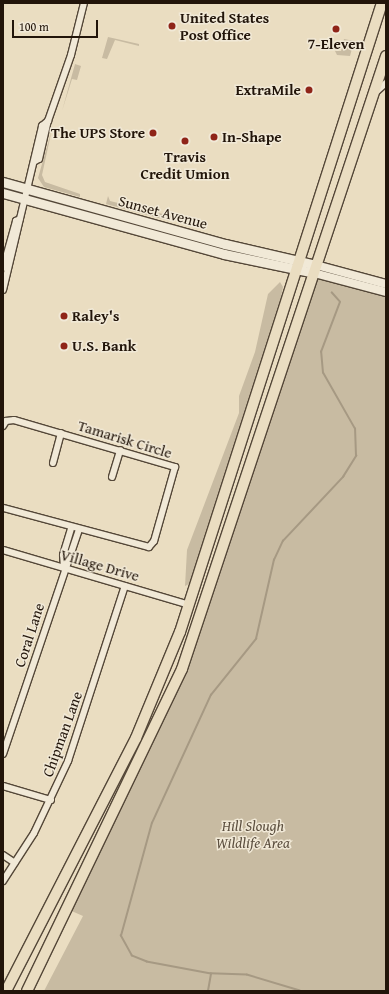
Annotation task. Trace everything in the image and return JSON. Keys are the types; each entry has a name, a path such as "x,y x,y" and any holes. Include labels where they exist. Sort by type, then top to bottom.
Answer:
{"highway":[{"path":"6,991 136,738 190,605 297,265 382,3"},
{"path":"27,991 182,668 386,56"}],"main road":[{"name":"Sunset Avenue","path":"3,182 315,269"},
{"name":"Sunset Avenue","path":"3,193 224,254 297,265"}],"street":[{"path":"3,290 35,161 39,159 48,120 71,55 84,3"},
{"path":"374,94 386,83"},
{"path":"3,268 16,221 20,219"},
{"path":"315,269 386,284"},
{"path":"315,269 386,292"},
{"path":"366,286 386,288"},
{"name":"Tamarisk Circle","path":"3,426 6,421 14,420 175,467 154,541 149,547 141,548 3,508"},
{"path":"53,463 61,434"},
{"path":"112,477 120,450"},
{"path":"64,568 63,555 71,528"},
{"path":"64,568 71,558 79,530"},
{"name":"Village Drive","path":"3,550 190,605"},
{"name":"Coral Lane","path":"3,754 64,568"},
{"name":"Chipman Lane","path":"3,881 51,800 73,748 125,586"},
{"path":"3,786 51,800"},
{"path":"3,855 15,863"}],"green space":[{"path":"108,37 139,44 139,46 115,40 107,59 102,58"},
{"path":"344,39 354,41 350,56 337,55 335,51 341,51"},
{"path":"75,64 81,66 77,80 72,79 62,111"},
{"path":"52,129 42,175 45,182 80,194 80,197 44,187 38,178"},
{"path":"108,196 110,201 175,217 170,221 106,204"},
{"name":"Hill Slough Wildlife Area","path":"314,273 386,292 386,991 44,991 83,916 67,909 168,701"},
{"path":"280,282 283,287 281,297 189,584 185,586 187,550 239,413 239,396 255,352 268,294"}],"waterway":[{"path":"300,991 247,975 211,974 147,962 132,956 121,936 152,823 211,695 256,639 274,560 283,541 343,477 356,456 355,429 323,373 321,352 340,302 332,293"},
{"path":"208,991 211,974"}],"place":[{"name":"United States Post Office","path":"172,26"},
{"name":"7-Eleven","path":"336,29"},
{"name":"ExtraMile","path":"309,90"},
{"name":"The UPS Store","path":"153,133"},
{"name":"In-Shape","path":"214,137"},
{"name":"Travis Credit Umion","path":"185,141"},
{"name":"Raley's","path":"64,316"},
{"name":"U.S. Bank","path":"64,346"}]}
